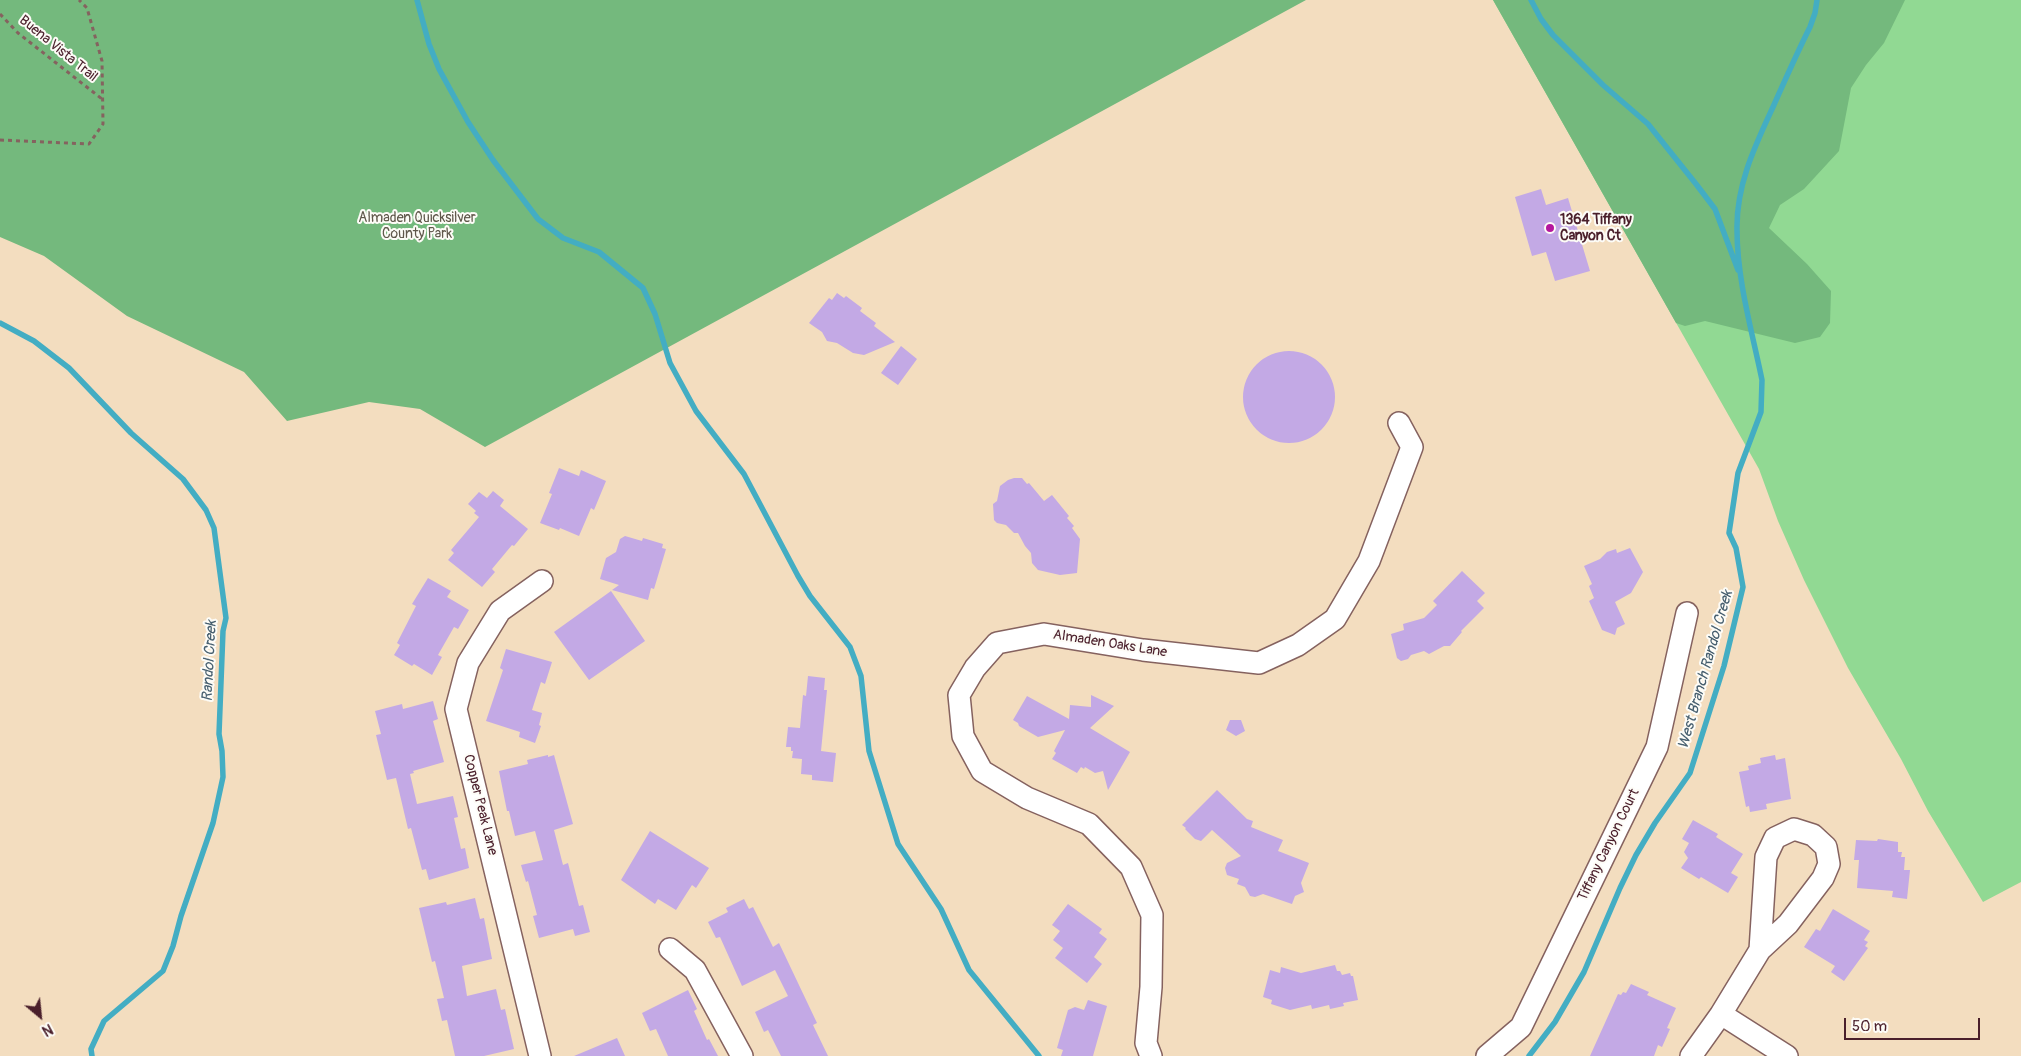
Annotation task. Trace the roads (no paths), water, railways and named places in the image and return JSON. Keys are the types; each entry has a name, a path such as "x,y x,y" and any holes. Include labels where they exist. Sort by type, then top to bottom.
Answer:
{"street":[{"name":"Almaden Oaks Lane","path":"1151,1056 1146,1043 1151,987 1152,915 1132,867 1090,824 1027,798 982,771 963,736 959,695 975,668 997,643 1044,634 1143,650 1259,663 1298,646 1334,619 1370,561 1412,447 1399,422"},
{"name":"Copper Peak Lane","path":"540,1056 456,709 468,663 500,611 542,581"},
{"name":"Tiffany Canyon Court","path":"1488,1056 1521,1027 1657,747 1687,613"},
{"path":"1692,1056 1721,1014 1760,950 1788,924 1823,878 1829,864 1826,847 1813,835 1794,830 1775,838 1766,857 1760,950"},
{"path":"670,949 695,970 742,1056"},
{"path":"1721,1014 1787,1056"}],"waterway":[{"path":"417,0 429,44 439,69 468,122 493,160 538,219 563,238 599,252 643,288 655,314 670,363 696,411 744,474 810,596 850,647 861,676 869,751 898,844 941,909 969,970 1039,1056"},
{"path":"1531,0 1541,19 1553,35 1603,85 1648,124 1696,184 1715,209 1738,270"},
{"name":"West Branch Randol Creek","path":"1529,1056 1555,1022 1584,972 1636,855 1655,823 1690,773 1724,666 1743,587 1736,548 1729,533 1738,473 1761,412 1762,380 1746,305 1738,249 1737,230 1740,197 1753,151 1810,27 1817,0"},
{"name":"Randol Creek","path":"0,323 34,341 69,368 131,433 183,479 206,510 214,528 226,618 223,631 219,734 223,777 213,823 163,971 104,1021 91,1049 92,1056"}],"place":[{"name":"1364 Tiffany Canyon Ct","path":"1550,228"}],"park label":[{"name":"Almaden Quicksilver County Park","path":"417,226"}]}
